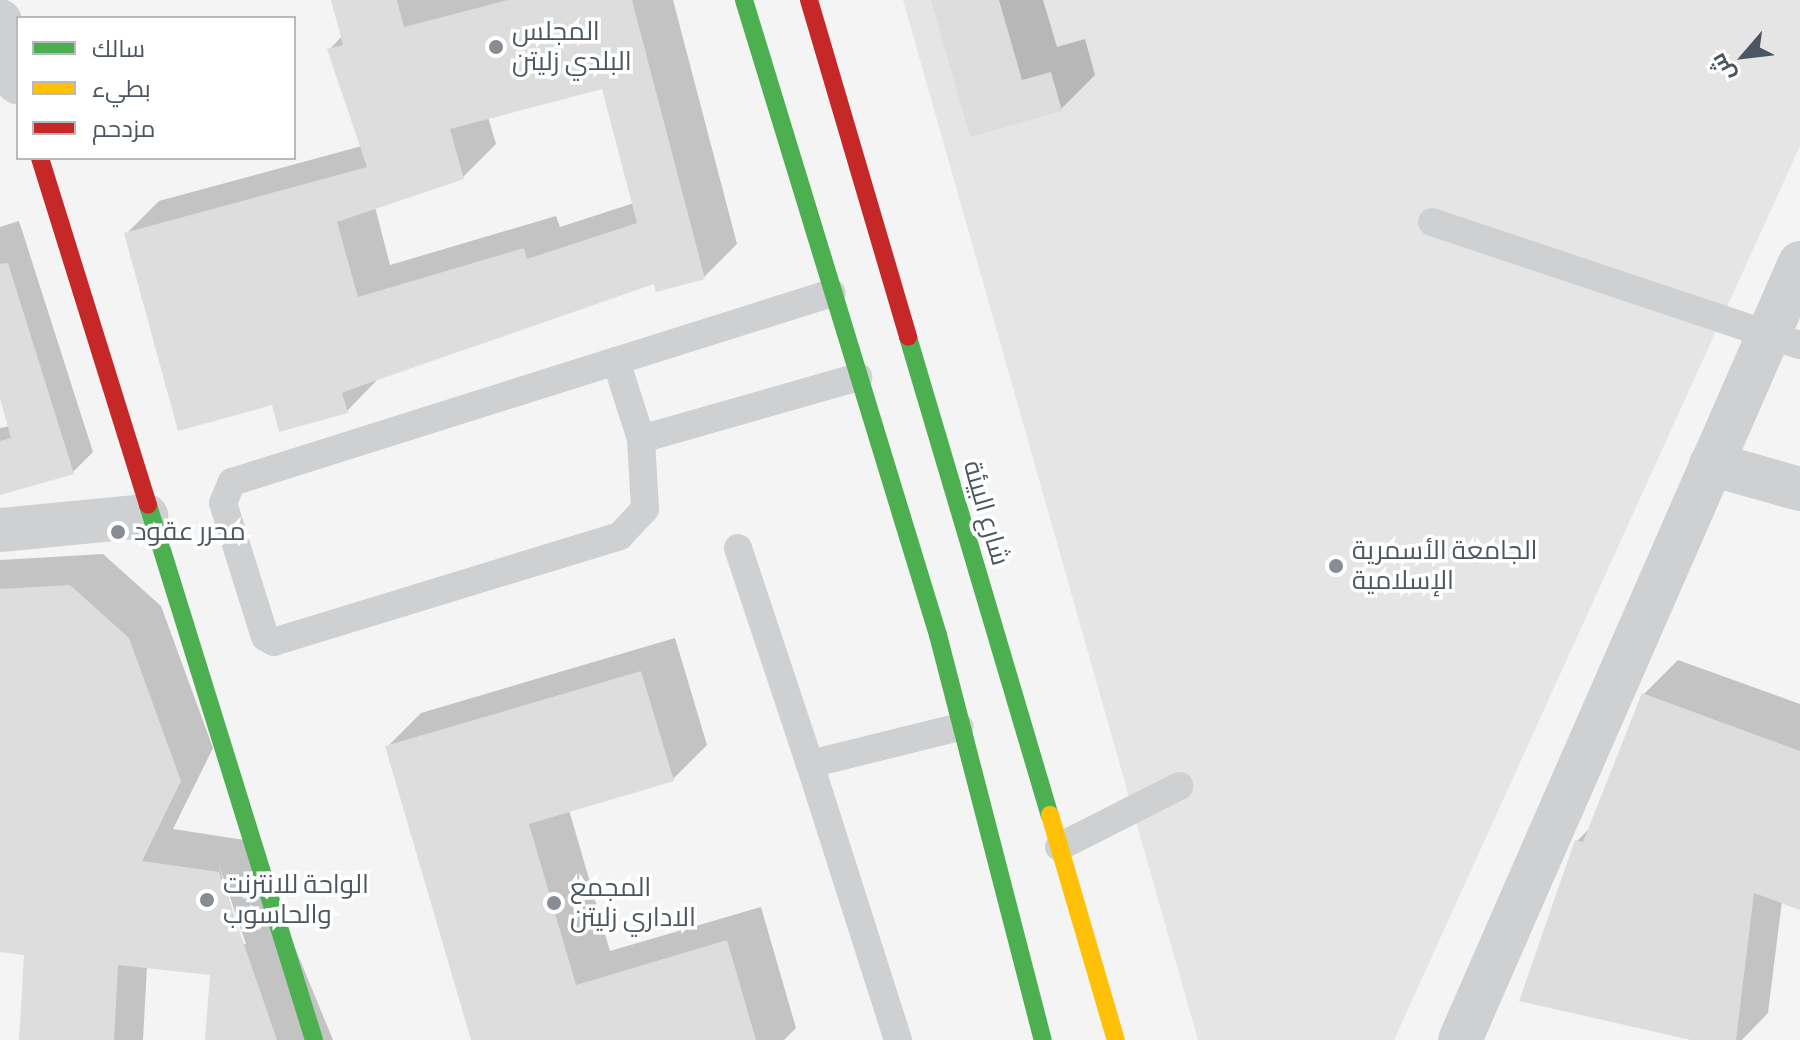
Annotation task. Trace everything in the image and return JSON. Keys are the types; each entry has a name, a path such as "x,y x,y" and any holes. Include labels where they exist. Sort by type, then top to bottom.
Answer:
{"main road":[{"path":"744,0 938,635 1043,1040"},
{"name":"شارع البيئة","path":"809,0 977,625 1059,847 1116,1040"},
{"path":"41,160 146,516 314,1040"},
{"path":"938,635 977,625"}],"street":[{"path":"0,21 16,75"},
{"path":"1460,1040 1711,464 1784,341 1800,263"},
{"path":"1711,464 1800,489"},
{"path":"0,530 146,516"}],"lane":[{"path":"1432,222 1784,341"},
{"path":"616,361 641,439 645,509 620,536 274,642 258,626 223,503 232,482 616,361 832,293"},
{"path":"641,439 858,377"},
{"path":"738,548 898,1040"},
{"path":"810,764 960,727"},
{"path":"1059,847 1179,786"}],"shaded area":[{"name":"الجامعة الأسمرية الإسلامية","path":"903,0 1800,0 1800,146 1394,1040 1198,1040"}],"building":[{"path":"331,0 397,0 404,27 508,0 632,0 705,279 656,292 654,284 363,385 342,393 348,413 279,432 272,405 178,431 124,233 367,167 327,49 343,45","holes":["602,89 637,223 527,259 524,248 358,297 337,222 464,179 450,129"]},
{"path":"931,0 999,0 1022,80 1051,72 1062,111 970,137"},
{"path":"8,263 74,474 0,495 0,441 11,438 0,398 0,264"},
{"path":"70,585 129,638 181,781 142,861 219,872 277,1040 205,1040 210,975 118,965 114,1040 19,1040 24,955 0,952 0,589"},
{"path":"641,671 674,781 529,824 576,985 727,940 756,1040 471,1040 385,746"},
{"path":"1642,693 1800,751 1800,910 1754,893 1736,1040 1691,1040 1519,1001 1575,840 1583,842"}],"traffic: fast":[{"path":"744,0 938,635 1043,1040"},
{"path":"908,337 1050,815"},
{"path":"148,505 314,1040"}],"traffic: slow":[{"path":"1050,815 1116,1040"}],"traffic: jam":[{"path":"809,0 908,337"},
{"path":"41,160 148,505"}],"place":[{"name":"المجلس البلدي زليتن","path":"496,47"},
{"name":"محرر عقود","path":"118,532"},
{"name":"الجامعة الأسمرية الإسلامية","path":"1336,566"},
{"name":"الواحة للانترنت والحاسوب","path":"207,900"},
{"name":"المجمع الاداري زليتن","path":"554,903"}]}
